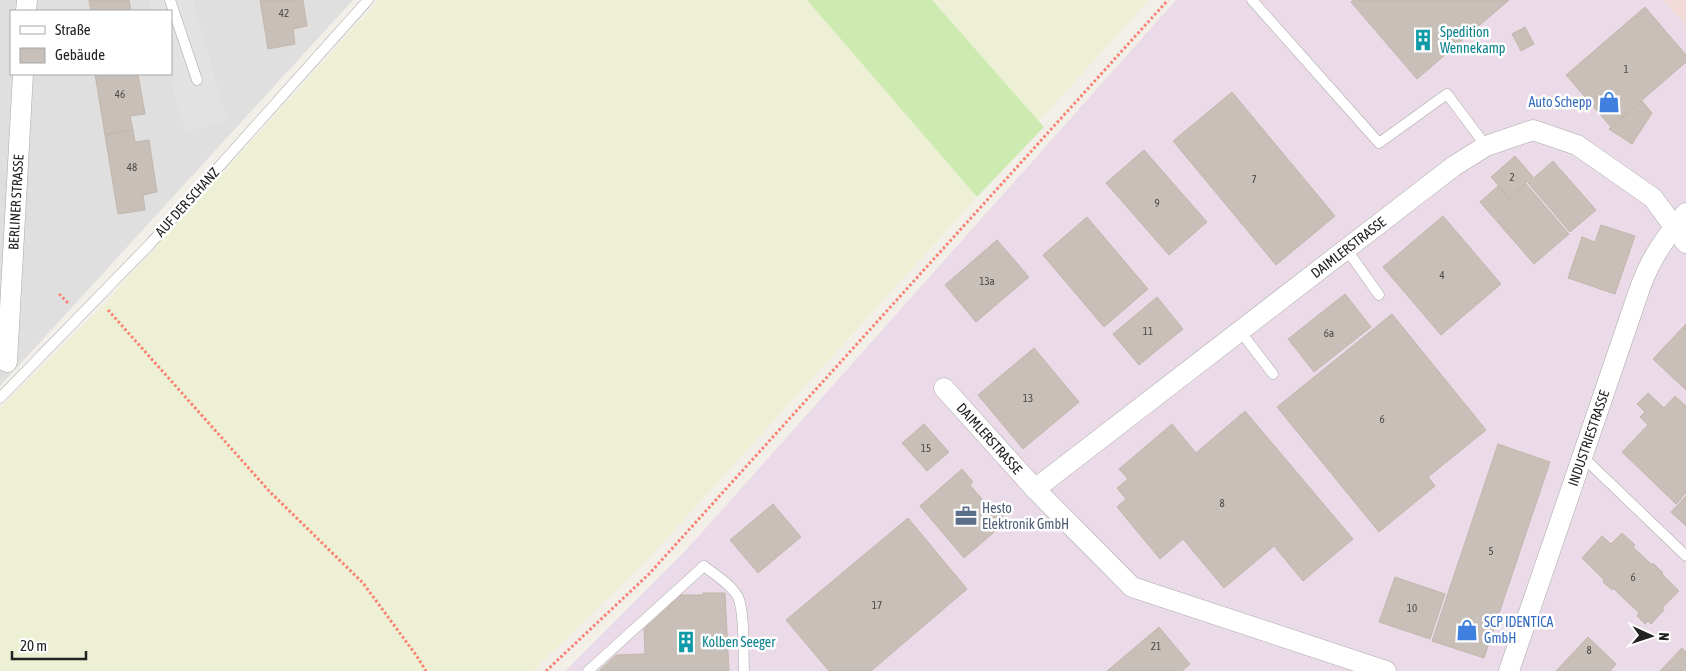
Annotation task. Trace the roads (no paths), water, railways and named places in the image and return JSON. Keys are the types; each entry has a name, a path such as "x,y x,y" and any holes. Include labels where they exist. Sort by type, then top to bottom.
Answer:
{"street":[{"name":"BERLINER STRASSE","path":"7,362 23,75"},
{"name":"DAIMLERSTRASSE","path":"1035,489 1454,166 1486,146 1533,130 1577,146 1653,198 1682,227"},
{"name":"INDUSTRIESTRASSE","path":"1509,671 1650,263 1660,245 1682,227"},
{"name":"DAIMLERSTRASSE","path":"944,388 1035,489 1132,587 1386,671"}],"lane":[{"path":"170,0 197,80"},
{"name":"AUF DER SCHANZ","path":"0,398 150,244 368,0"},
{"path":"1252,0 1379,143 1447,94 1486,146"},
{"path":"1347,250 1379,295"},
{"path":"1240,331 1273,374"},
{"path":"1582,456 1686,556"},
{"path":"588,671 704,566 730,587 738,597 741,609 744,671"}],"place":[{"name":"Spedition Wennekamp","path":"1423,40"},
{"name":"Auto Schepp","path":"1609,102"},
{"name":"Hesto Elektronik GmbH","path":"966,516"},
{"name":"SCP IDENTICA GmbH","path":"1467,630"},
{"name":"Kolben Seeger","path":"686,642"}]}
